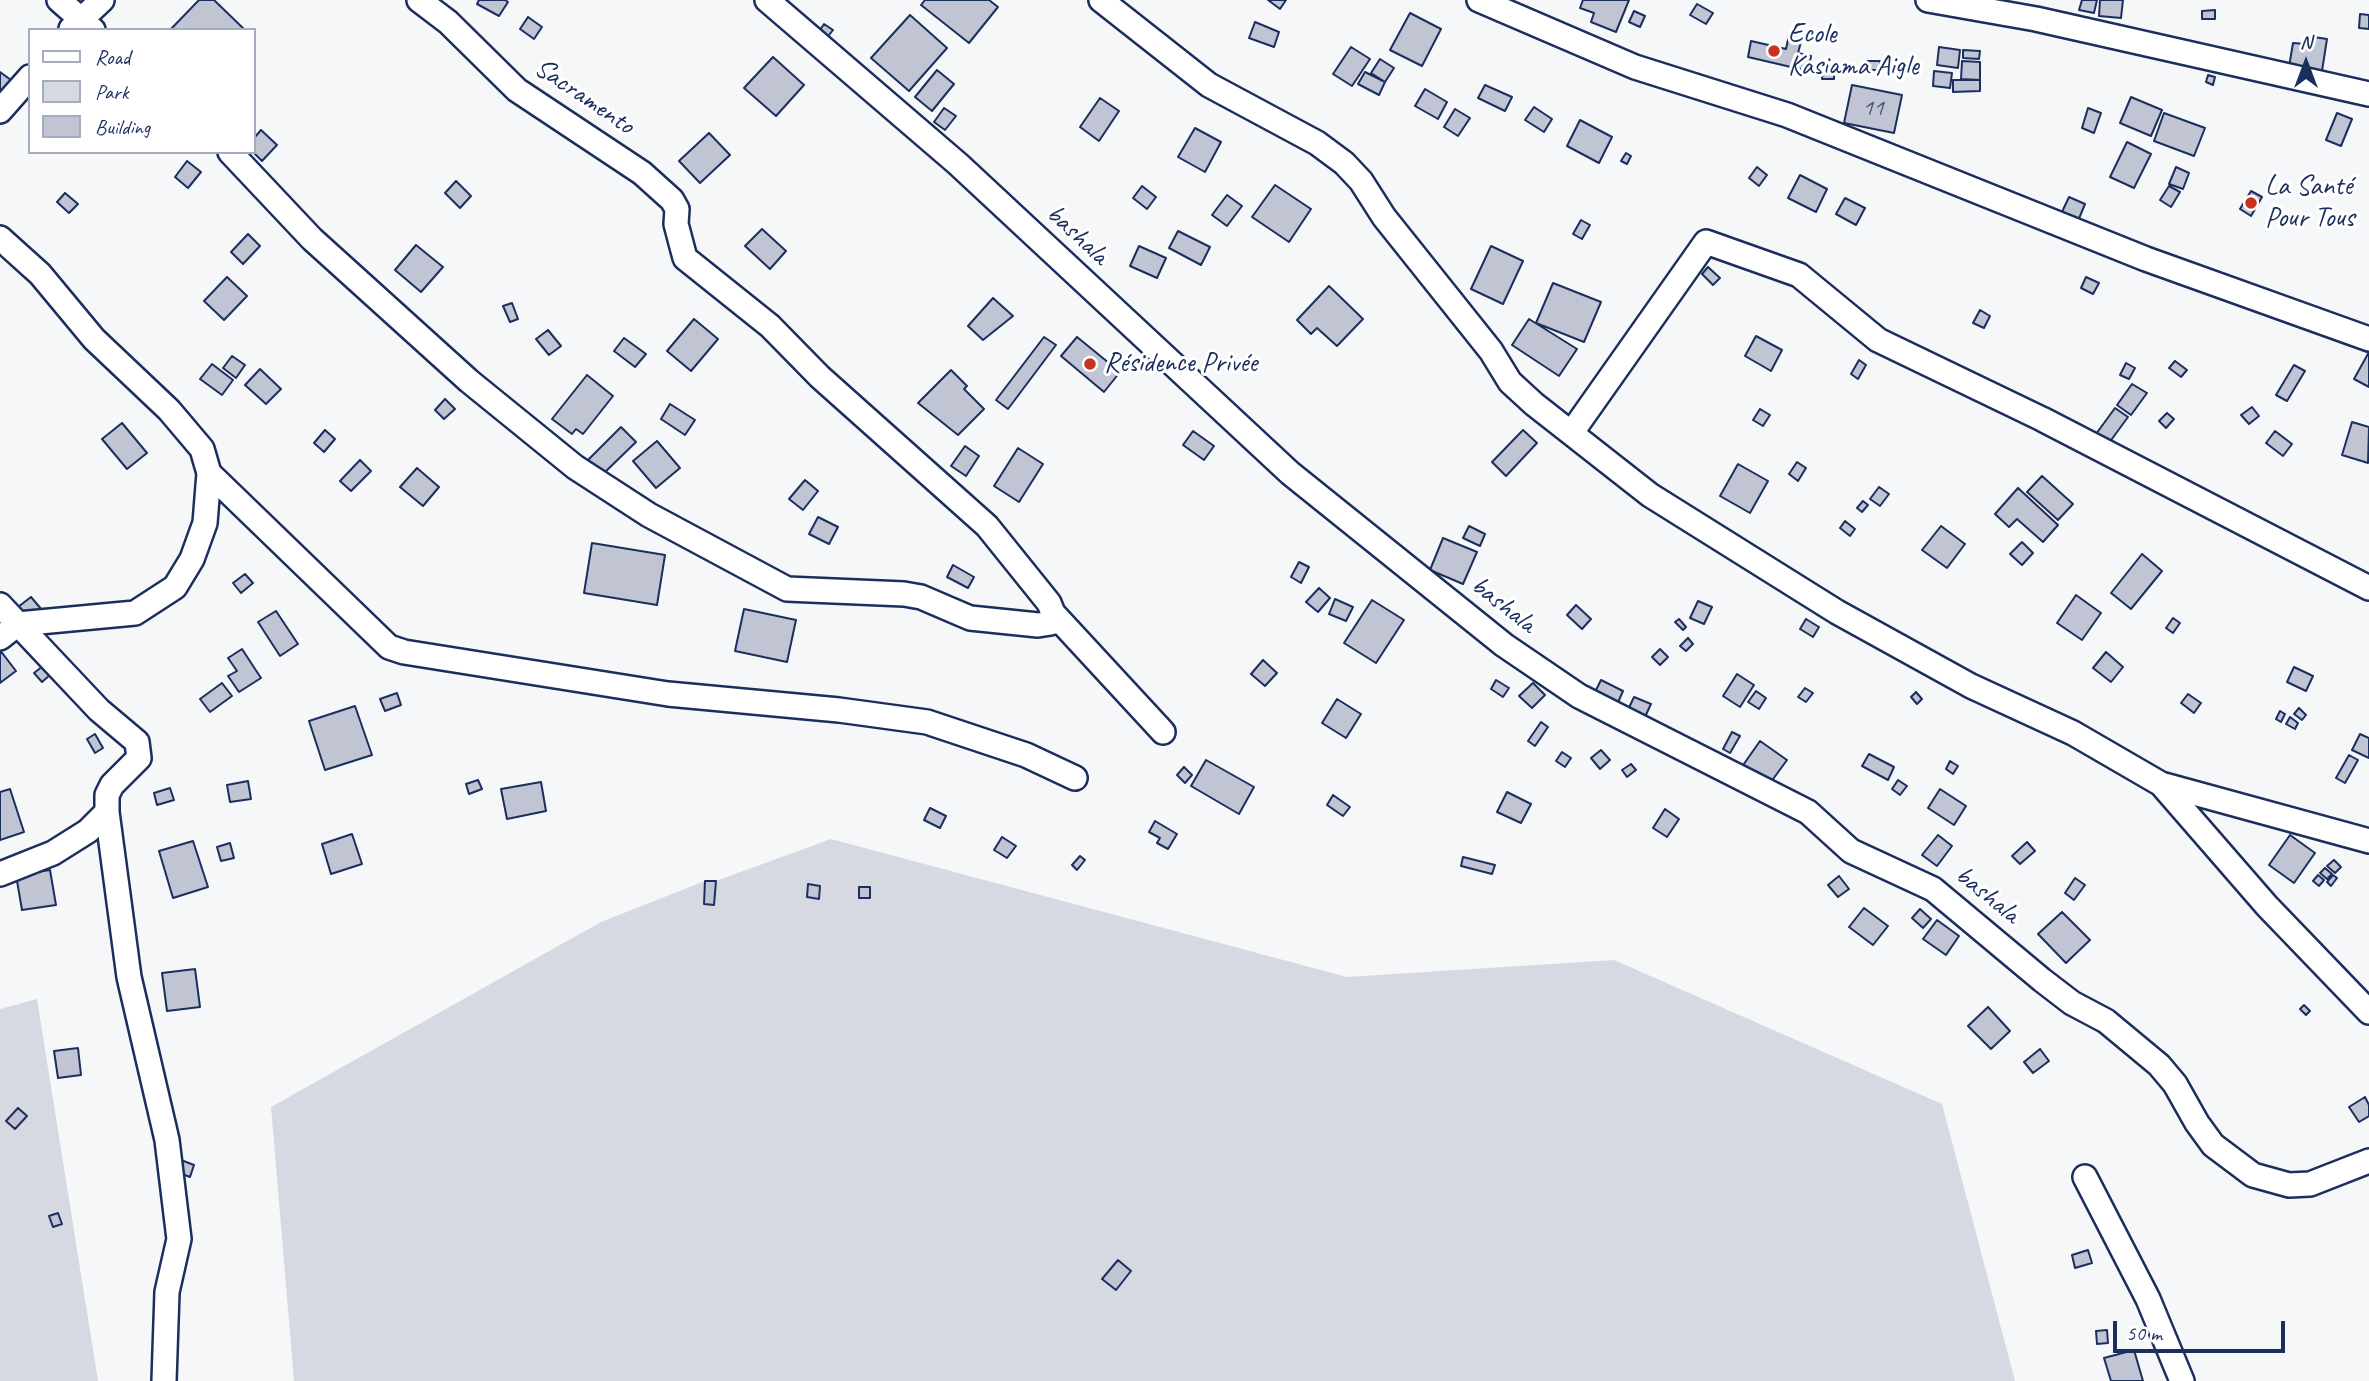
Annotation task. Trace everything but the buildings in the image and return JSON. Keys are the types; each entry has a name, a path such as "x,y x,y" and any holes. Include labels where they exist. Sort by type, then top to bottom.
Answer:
{"street":[{"path":"59,0 81,26 102,0"},
{"name":"Sacramento","path":"419,0 449,22 517,90 642,173 672,200 677,209 676,224 685,258 770,326 820,377 976,516 1049,603 1053,613"},
{"name":"bashala","path":"767,0 958,164 1290,473 1504,645 1579,695 1808,812 1851,851 1933,889 2042,980 2072,1003 2106,1021 2149,1057 2175,1084 2197,1123 2213,1144 2253,1175 2289,1185 2310,1184 2369,1161"},
{"path":"1101,0 1209,85 1317,143 1344,163 1361,181 1384,217 1491,351 1510,382 1650,495 1837,612 1971,686 2073,733 2161,785 2369,841"},
{"path":"1479,0 1635,67 1787,115 2146,259 2369,339"},
{"path":"1928,0 2036,19 2369,94"},
{"path":"0,111 28,79"},
{"path":"232,154 312,239 469,381 575,467 649,515 787,589 904,594 921,597 970,618 1038,625 1051,623 1053,613"},
{"path":"0,237 40,274 94,339 169,411 202,449 209,473 205,523 192,559 175,587 135,613 18,624 0,638"},
{"path":"1572,432 1706,242 1799,275 1878,340 2042,419 2369,588"},
{"path":"209,473 377,637 404,652 668,694 839,710 927,722 1026,755 1075,778"},
{"path":"0,605 99,710 136,742 139,758 112,785 107,795 107,812 129,977 167,1140 179,1239 167,1292 164,1381"},
{"path":"1053,613 1163,732"},
{"path":"2161,785 2267,906 2369,1012"},
{"path":"0,874 53,853 88,831 107,812"},
{"path":"2085,1177 2148,1298 2182,1381"}],"green space":[{"path":"831,839 1347,977 1614,960 1942,1104 2015,1381 294,1381 271,1107 601,922 705,881 716,881"},
{"path":"37,999 98,1381 0,1381 0,1009"}],"place":[{"name":"Ecole Kasiama Aigle","path":"1774,51"},
{"name":"La Santé Pour Tous","path":"2251,203"},
{"name":"Résidence Privée","path":"1090,364"}]}
